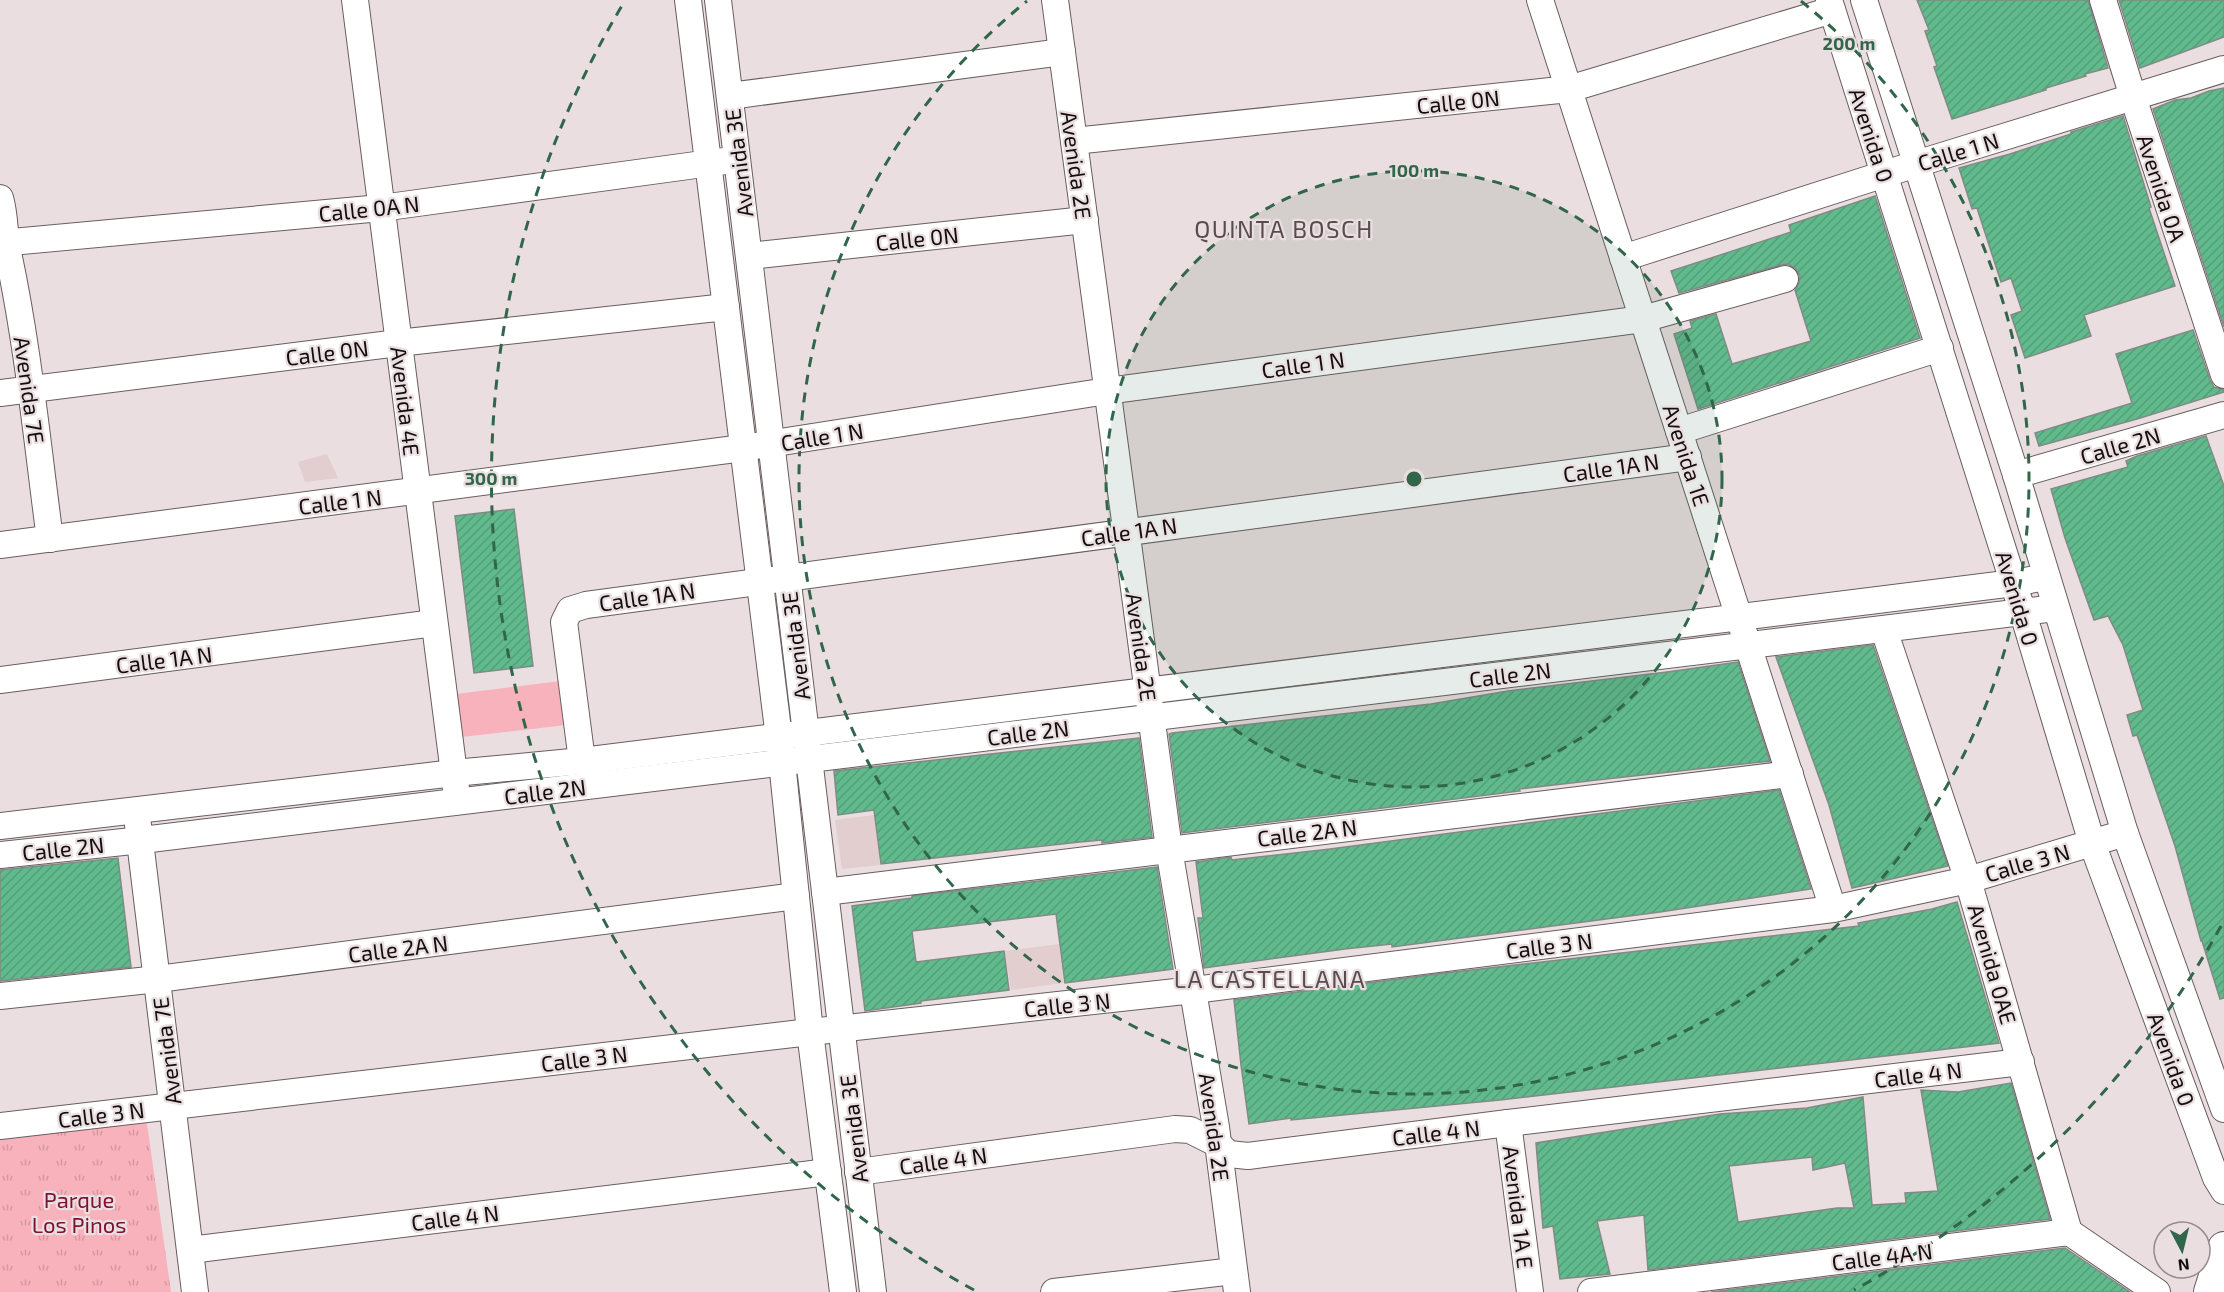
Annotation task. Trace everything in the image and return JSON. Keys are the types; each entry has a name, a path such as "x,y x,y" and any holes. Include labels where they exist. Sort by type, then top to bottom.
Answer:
{"main road":[{"path":"2210,1292 2224,1248"}],"street":[{"name":"Avenida 4E","path":"355,0 457,801"},
{"name":"Avenida 3E","path":"688,0 782,762 810,1032 843,1292"},
{"name":"Avenida 3E","path":"718,0 873,1292"},
{"name":"Avenida 2E","path":"1055,0 1169,849 1218,1144 1236,1282"},
{"name":"Avenida 1E","path":"1540,0 1833,909"},
{"name":"Avenida 0","path":"1864,0 2016,475 2125,833 2224,1109"},
{"name":"Avenida 0A","path":"2103,0 2224,375"},
{"name":"Calle 0N","path":"1074,141 1569,89 1831,5"},
{"name":"Avenida 0","path":"1831,5 2014,583 2092,843 2216,1178 2224,1191"},
{"path":"730,96 1062,52"},
{"name":"Calle 1 N","path":"1623,258 2224,69"},
{"name":"Calle 0A N","path":"2,238 381,208 737,159"},
{"name":"Avenida 7E","path":"0,198 4,213 2,238 17,293 50,539"},
{"name":"Calle 0N","path":"748,256 1085,220"},
{"name":"Calle 1 N","path":"0,545 743,448 1107,391 1643,319 1785,279"},
{"name":"Calle 0N","path":"0,393 399,343 726,307"},
{"name":"Calle 1A N","path":"1679,431 1940,348"},
{"name":"Calle 2N","path":"2016,475 2224,415"},
{"name":"Calle 1A N","path":"582,761 564,622 570,610 586,605 1688,457"},
{"name":"Calle 2N","path":"0,826 806,734 2014,583 2046,577"},
{"name":"Calle 2N","path":"0,855 142,840 2055,608"},
{"name":"Calle 1A N","path":"0,680 434,623"},
{"name":"Avenida 0AE","path":"1884,630 1968,880 2069,1232"},
{"name":"Calle 2A N","path":"825,892 1790,774"},
{"name":"Avenida 7E","path":"136,811 142,840 195,1292"},
{"name":"Calle 3 N","path":"0,1126 1194,990 1833,909 1968,880 2125,833"},
{"name":"Calle 2A N","path":"0,996 158,979 796,896"},
{"name":"Calle 4 N","path":"858,1172 1175,1129 1190,1130 1218,1144 1229,1154 1248,1156 2021,1062"},
{"name":"Avenida 1A E","path":"1508,1123 1530,1292"},
{"name":"Calle 4 N","path":"190,1250 828,1172"},
{"path":"2069,1232 2157,1292"},
{"name":"Calle 4A N","path":"1591,1292 2069,1232"},
{"path":"1054,1292 1236,1282"}],"shaded area":[{"path":"327,454 338,478 305,482 298,462"},
{"path":"874,815 880,865 842,869 835,820"},
{"path":"1059,944 1064,983 1011,990 1005,951"}],"green space":[{"path":"561,681 566,725 461,737 456,694"},
{"name":"Parque Los Pinos","path":"146,1117 171,1292 0,1292 0,1135"}],"building":[{"path":"1917,0 2088,0 2108,68 1952,119 1934,67 1937,66 1925,31 1929,30"},
{"path":"2119,0 2224,0 2224,37 2140,68"},
{"path":"2224,88 2224,327 2153,109 2175,100 2191,98"},
{"path":"2123,116 2151,207 2149,208 2175,286 2084,315 2091,336 2025,358 2011,315 2022,311 2011,278 2001,282 1977,208 1972,209 1959,168 2010,154"},
{"path":"1875,196 1920,338 1698,409 1674,334 1692,328 1690,321 1716,314 1732,364 1811,341 1795,290 1800,276 1795,268 1788,264 1679,293 1671,271 1791,232 1789,225"},
{"path":"2193,330 2210,380 2214,387 2224,392 2039,446 2035,433 2132,403 2116,354"},
{"path":"2206,436 2224,486 2224,998 2220,999 2201,941 2175,846 2137,735 2133,736 2127,715 2143,710 2123,645 2108,616 2094,620 2065,538 2051,489 2128,467 2126,461 2137,456"},
{"path":"514,509 533,666 474,673 455,516"},
{"path":"1873,645 1948,866 1852,888 1829,805 1776,657"},
{"path":"1738,662 1770,761 1519,789 1520,791 1182,833 1169,734 1172,733 1431,704 1508,691"},
{"path":"1139,738 1152,837 1102,843 1102,840 1080,842 881,864 874,810 838,815 834,771"},
{"path":"1779,790 1811,889 1660,912 1392,947 1392,944 1345,949 1204,968 1198,918 1203,918 1196,862 1330,849"},
{"path":"118,858 131,967 0,981 0,870"},
{"path":"1157,867 1173,969 1065,983 1056,914 912,931 916,962 1004,951 1009,990 921,1001 921,1003 865,1011 852,906 912,898 912,896"},
{"path":"1957,902 1999,1043 1500,1100 1291,1120 1291,1118 1249,1124 1234,1000 1445,973 1859,926 1858,923"},
{"path":"2011,1083 2050,1219 1648,1270 1644,1215 1597,1221 1610,1274 1560,1279 1553,1226 1543,1228 1536,1143 1720,1114 1807,1108 1863,1097 1872,1205 1906,1203 1905,1193 1938,1191 1921,1090 1958,1092","holes":["1812,1157 1813,1170 1845,1163 1854,1208 1837,1208 1738,1222 1729,1166"]},
{"path":"2065,1248 2130,1292 1711,1292"}],"district":[{"name":"QUINTA BOSCH","path":"1284,228"},
{"name":"LA CASTELLANA","path":"1270,978"}]}
